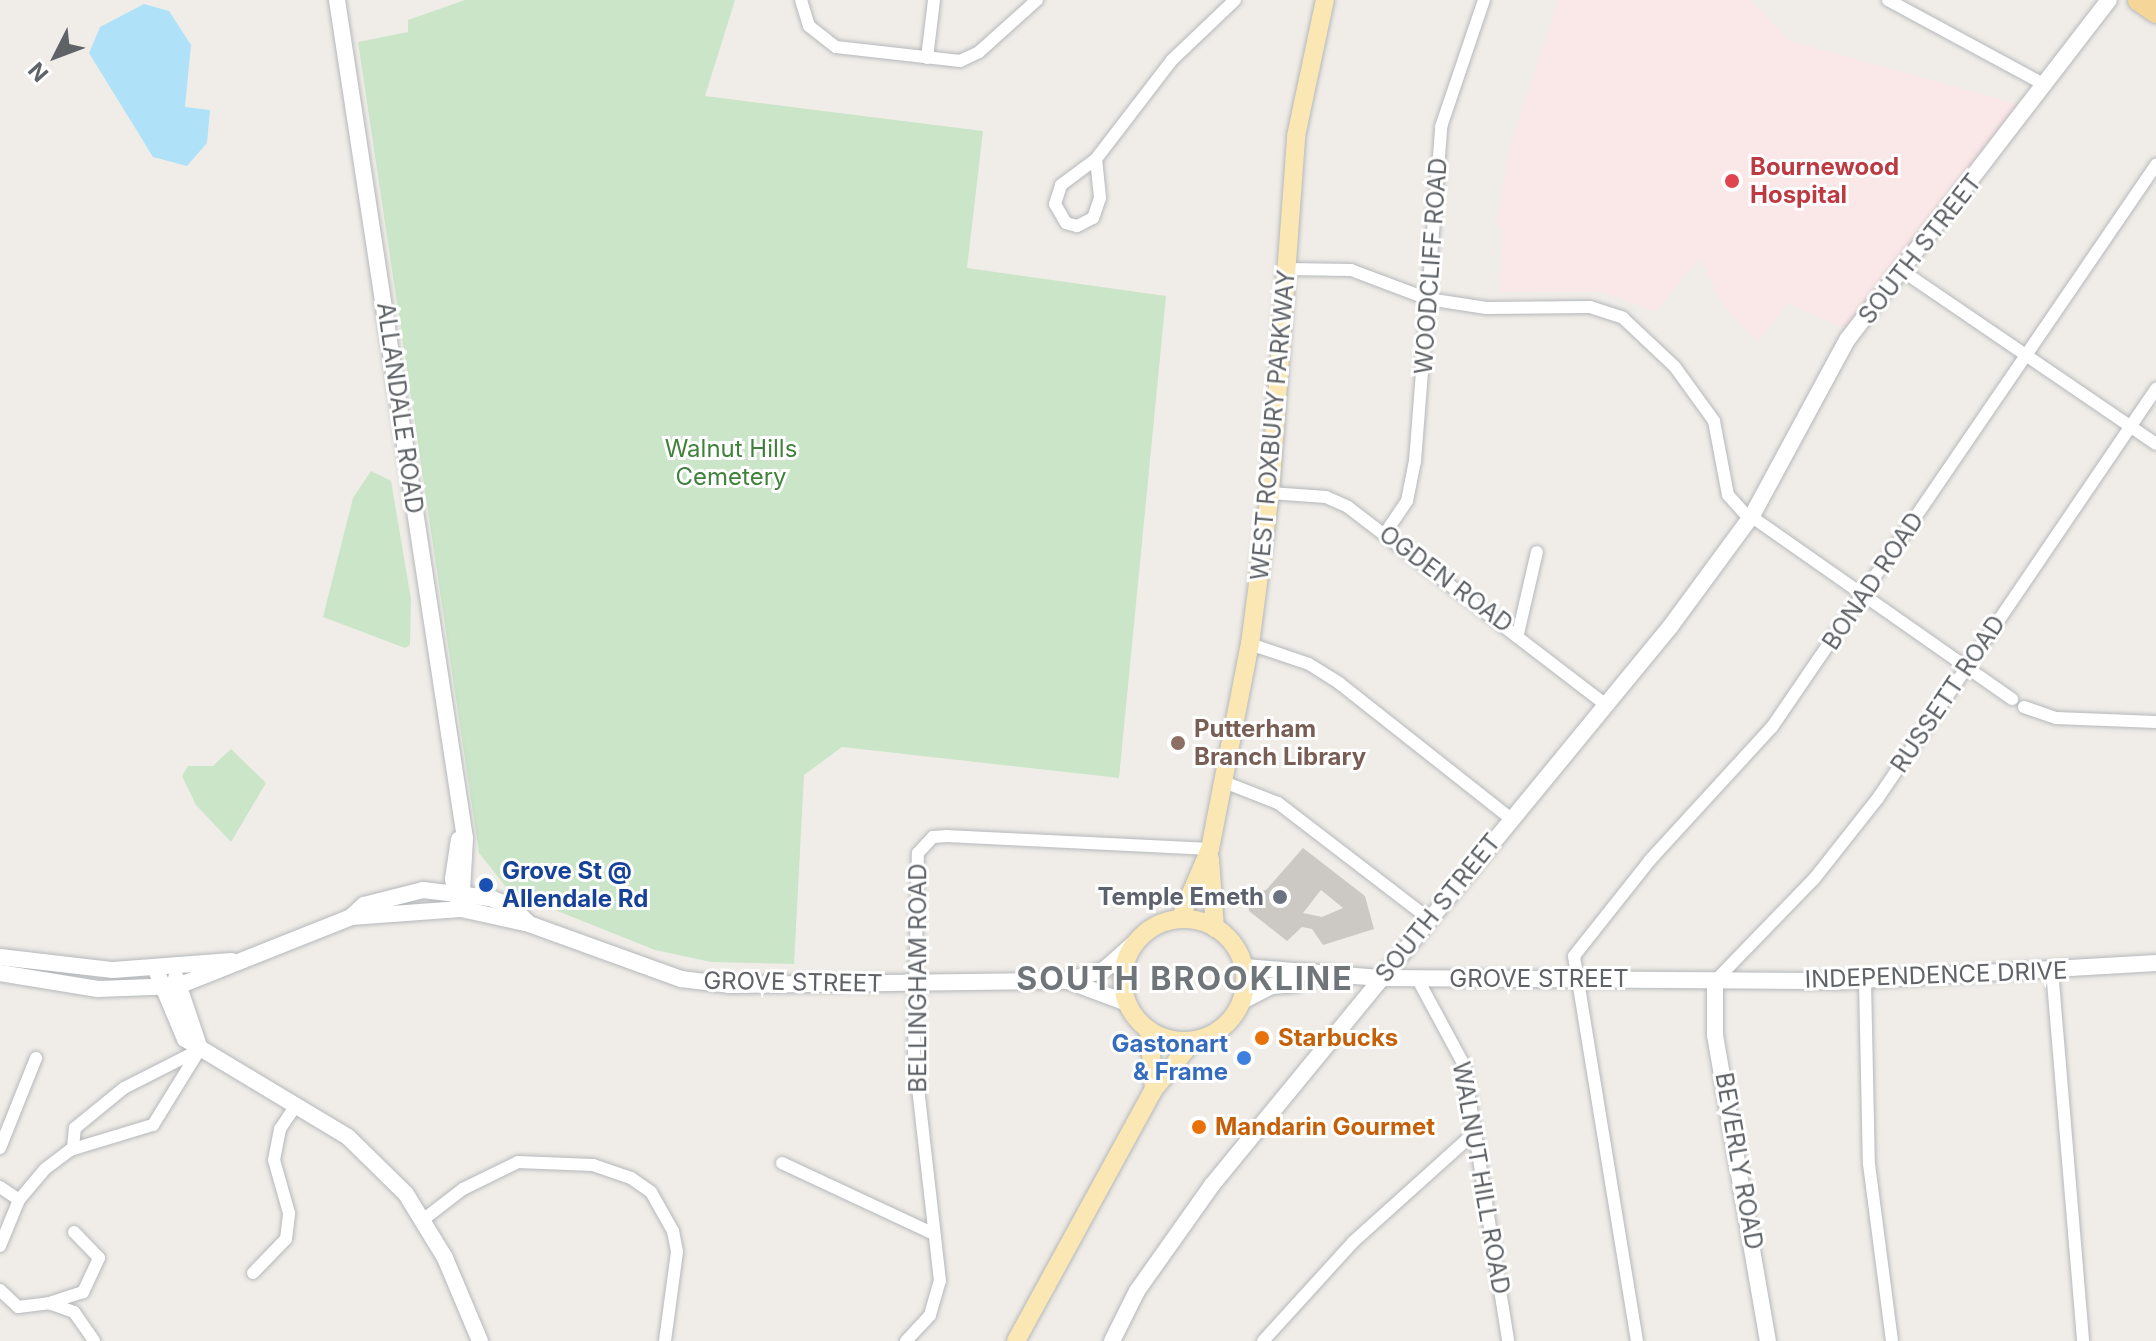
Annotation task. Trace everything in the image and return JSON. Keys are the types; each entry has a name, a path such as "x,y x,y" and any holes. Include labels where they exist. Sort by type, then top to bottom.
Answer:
{"highway":[{"path":"2139,0 2156,12"}],"main road":[{"name":"ALLANDALE ROAD","path":"337,0 460,817 461,909"},
{"name":"WEST ROXBURY PARKWAY","path":"1180,919 1210,849 1250,644 1270,493 1296,136 1325,0"},
{"name":"SOUTH STREET","path":"1112,1341 1137,1291 1212,1185 1372,978 1428,918 1605,704 1751,517 1847,340 1904,272 2109,0"},
{"name":"WEST ROXBURY PARKWAY","path":"1210,849 1215,928"},
{"name":"GROVE STREET","path":"351,917 364,905 402,894 459,891 511,906 529,924"},
{"name":"GROVE STREET","path":"0,957 174,969 232,961 351,917 461,909 529,924 681,979 729,985 1067,981 1104,970 1139,939"},
{"path":"1016,1341 1154,1089 1193,1041 1223,1028 1242,1001 1244,967 1215,928 1180,919 1139,939 1124,969 1127,1003 1149,1031 1154,1089"},
{"name":"GROVE STREET","path":"0,973 98,989 160,989 212,976 232,961"},
{"name":"INDEPENDENCE DRIVE","path":"1715,981 1865,980 2156,963"},
{"name":"GROVE STREET","path":"1244,967 1372,978 1715,981"},
{"path":"174,969 200,1049"},
{"path":"156,970 175,1027 200,1049 296,1105 376,1160 424,1219 480,1341"},
{"name":"GROVE STREET","path":"1242,1001 1278,984 1355,983 1372,978"},
{"name":"GROVE STREET","path":"1067,981 1127,1003"},
{"name":"BEVERLY ROAD","path":"1715,981 1715,1035 1768,1341"},
{"path":"1149,1031 1193,1041"}],"street":[{"path":"801,0 809,26 836,47 960,61 979,52 1037,0"},
{"path":"927,58 934,0"},
{"path":"1096,159 1100,198 1093,218 1077,226 1066,223 1055,204 1057,193 1096,159 1172,60 1235,0"},
{"name":"WOODCLIFF ROAD","path":"1386,532 1407,501 1415,461 1441,127 1484,0"},
{"path":"1888,0 2045,85"},
{"name":"BONAD ROAD","path":"1574,978 1580,945 1772,727 1864,597 2156,165"},
{"path":"1287,269 1351,270 1428,299 1486,308 1590,307 1623,318 1675,367 1714,421 1728,495 1751,517 2012,699"},
{"path":"1904,272 2156,444"},
{"name":"RUSSETT ROAD","path":"1715,981 1846,840 2156,389"},
{"name":"OGDEN ROAD","path":"1270,493 1326,497 1386,532 1605,704"},
{"path":"1518,634 1537,552"},
{"path":"1250,644 1309,664 1339,683 1510,818"},
{"path":"2024,707 2056,718 2156,722"},
{"path":"1224,782 1278,803 1428,918"},
{"name":"BELLINGHAM ROAD","path":"906,1341 937,1297 914,1053 914,874 918,853 933,837 1210,849"},
{"path":"2052,970 2083,1341"},
{"name":"WALNUT HILL ROAD","path":"1417,978 1456,1042 1508,1341"},
{"path":"1574,978 1637,1341"},
{"path":"1865,980 1869,1164 1892,1341"},
{"path":"73,1149 75,1128 124,1088 200,1049"},
{"path":"0,1246 19,1200 45,1169 73,1149 153,1125 200,1049"},
{"path":"0,1148 36,1058"},
{"path":"253,1273 286,1239 289,1213 274,1160 280,1129 296,1105"},
{"path":"1263,1341 1353,1242 1474,1133"},
{"path":"424,1219 476,1181 518,1162 593,1165 631,1178 651,1192 673,1231 677,1252 665,1341"},
{"path":"782,1163 932,1233"},
{"path":"0,1187 19,1200"},
{"path":"0,1290 18,1307 49,1303 83,1292 99,1258 74,1232"},
{"path":"49,1303 74,1312 94,1341"}],"shaded area":[{"name":"Bournewood Hospital","path":"1559,0 1750,0 1790,41 2021,105 1846,329 1787,303 1758,342 1721,302 1700,257 1655,312 1603,292 1500,292 1503,232 1496,222 1512,140"}],"green space":[{"name":"Walnut Hills Cemetery","path":"465,0 735,0 705,96 983,131 967,268 1166,296 1119,778 842,747 804,775 794,964 711,962 655,950 510,892 479,853 358,42 408,32 408,20"},
{"path":"371,471 391,481 411,599 410,645 405,648 323,617 353,498"},
{"path":"231,749 266,783 231,842 196,805 182,776 188,766 213,766"}],"water":[{"path":"144,4 169,11 191,45 185,107 210,110 207,143 187,166 153,157 89,53 100,27"}],"building":[{"name":"Temple Emeth","path":"1303,848 1365,896 1374,929 1323,945 1312,929 1302,927 1287,941 1249,911 1247,893 1266,890","holes":["1321,890 1343,908 1322,917 1303,913"]}],"place":[{"name":"Bournewood Hospital","path":"1732,181"},
{"name":"Putterham Branch Library","path":"1178,743"},
{"name":"Grove St @ Allendale Rd","path":"486,885"},
{"name":"Temple Emeth","path":"1280,897"},
{"name":"Starbucks","path":"1262,1038"},
{"name":"Gastonart & Frame","path":"1244,1058"},
{"name":"Mandarin Gourmet","path":"1199,1127"}],"district":[{"name":"SOUTH BROOKLINE","path":"1185,979"}]}
